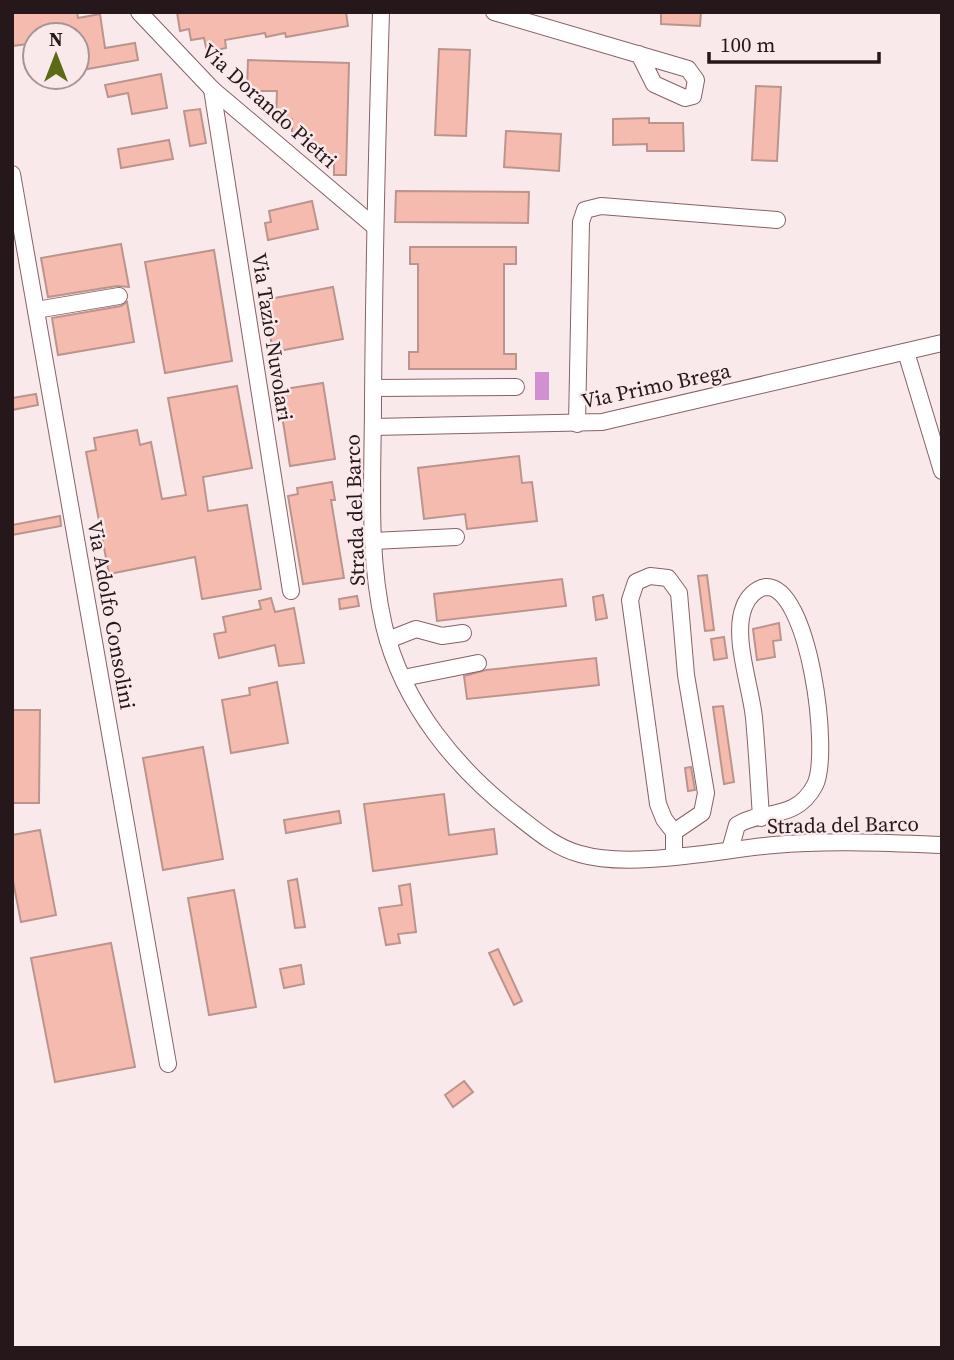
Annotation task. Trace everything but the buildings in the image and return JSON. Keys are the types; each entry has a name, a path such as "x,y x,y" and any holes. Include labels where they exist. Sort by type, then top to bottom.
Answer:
{"street":[{"name":"Via Dorando Pietri","path":"139,12 212,89 375,227"},
{"name":"Strada del Barco","path":"381,12 375,227 373,541 388,640 403,678 440,740 463,768 497,801 547,839 573,852 593,857 628,859 835,842 942,845"},
{"path":"494,12 639,54"},
{"name":"Via Tazio Nuvolari","path":"212,89 291,591"},
{"name":"Via Adolfo Consolini","path":"12,174 168,1064"},
{"path":"577,424 581,222 586,210 601,206 776,220"},
{"path":"36,310 119,296"},
{"name":"Via Primo Brega","path":"373,427 577,424 610,421 942,343"},
{"path":"906,352 942,471"},
{"path":"373,388 516,387"},
{"path":"373,541 456,537"},
{"path":"674,832 702,813 706,793 686,675 679,593 668,578 650,576 636,582 631,590 630,600 658,804 664,819 674,832 674,855"},
{"path":"730,849 737,825 761,818 789,809 808,795 816,783 820,751 819,705 804,643 786,596 778,589 767,587 759,589 743,608 741,626 754,718 761,818"},
{"path":"388,640 416,629 442,636 463,633"},
{"path":"403,678 478,663"}],"shaded area":[{"path":"535,372 549,372 549,400 535,400"}]}
